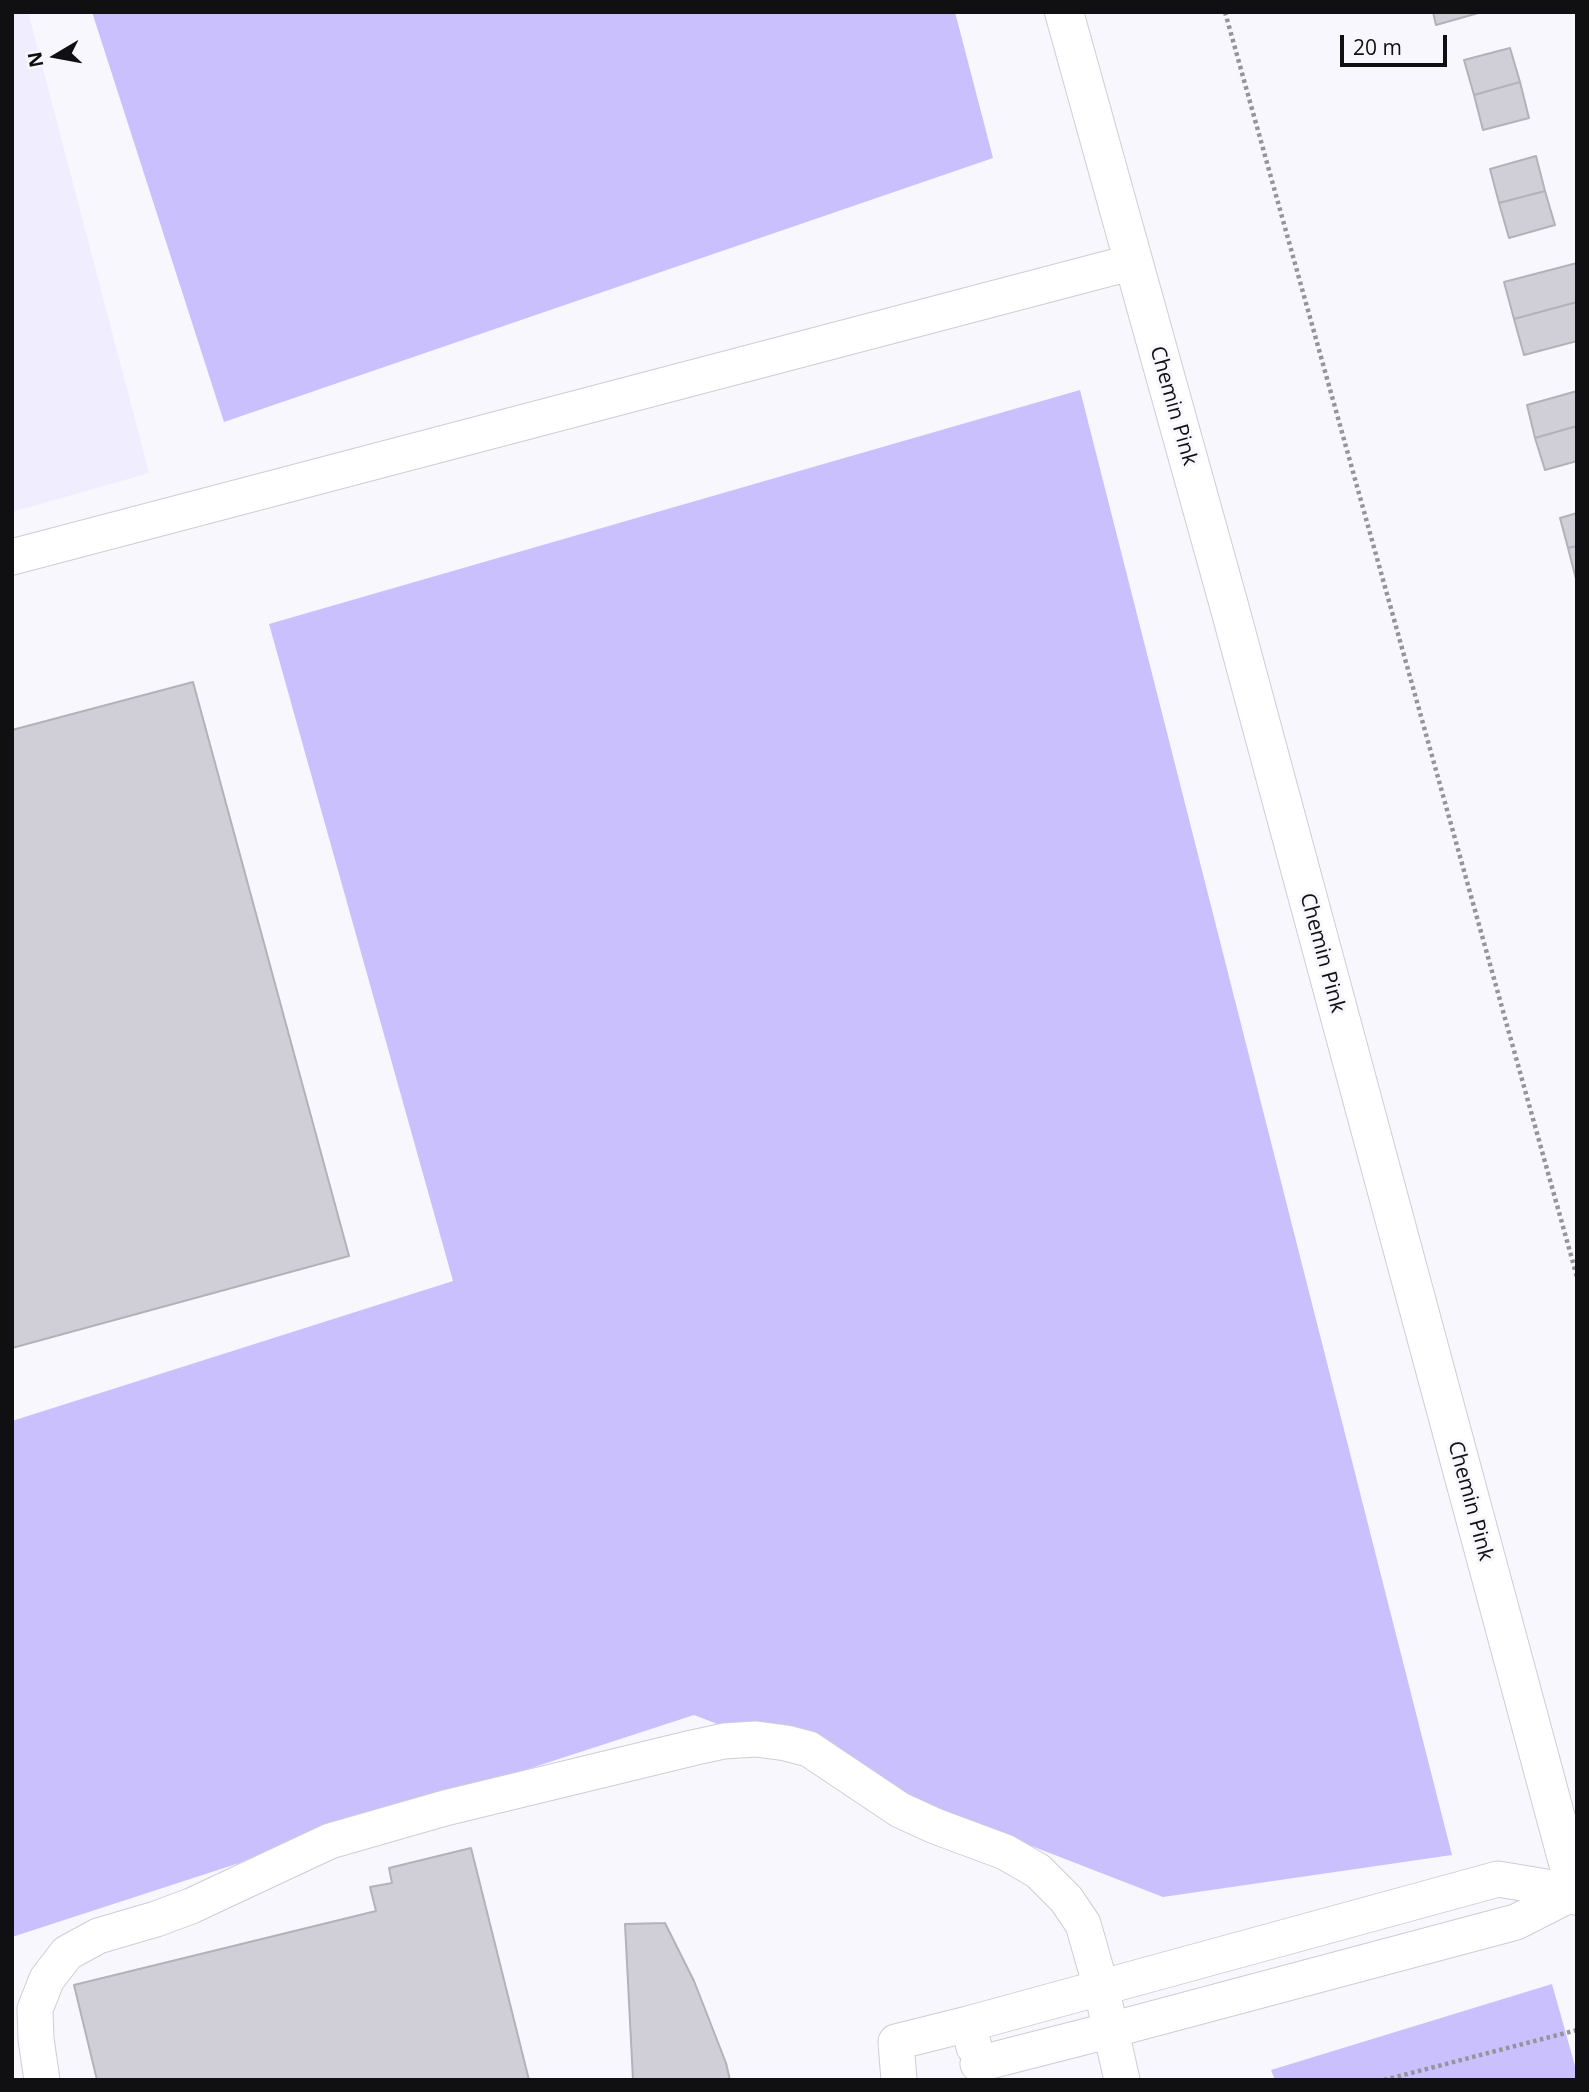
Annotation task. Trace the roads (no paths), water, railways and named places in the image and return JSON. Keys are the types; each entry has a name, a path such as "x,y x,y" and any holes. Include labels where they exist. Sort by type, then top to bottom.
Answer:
{"main road":[{"name":"Chemin Pink","path":"1064,12 1230,609 1576,1893"}],"lane":[{"path":"12,557 1133,262"},
{"path":"42,2080 35,2009 47,1979 67,1953 97,1936 191,1906 330,1840 445,1808 724,1741 756,1739 809,1749 901,1810 935,1826 1005,1852 1038,1871 1066,1899 1083,1924 1101,1987 1122,2080"},
{"path":"899,2080 896,2042 1498,1879 1576,1893"},
{"path":"968,2024 980,2072 1111,2030 1516,1922 1576,1893"}]}
